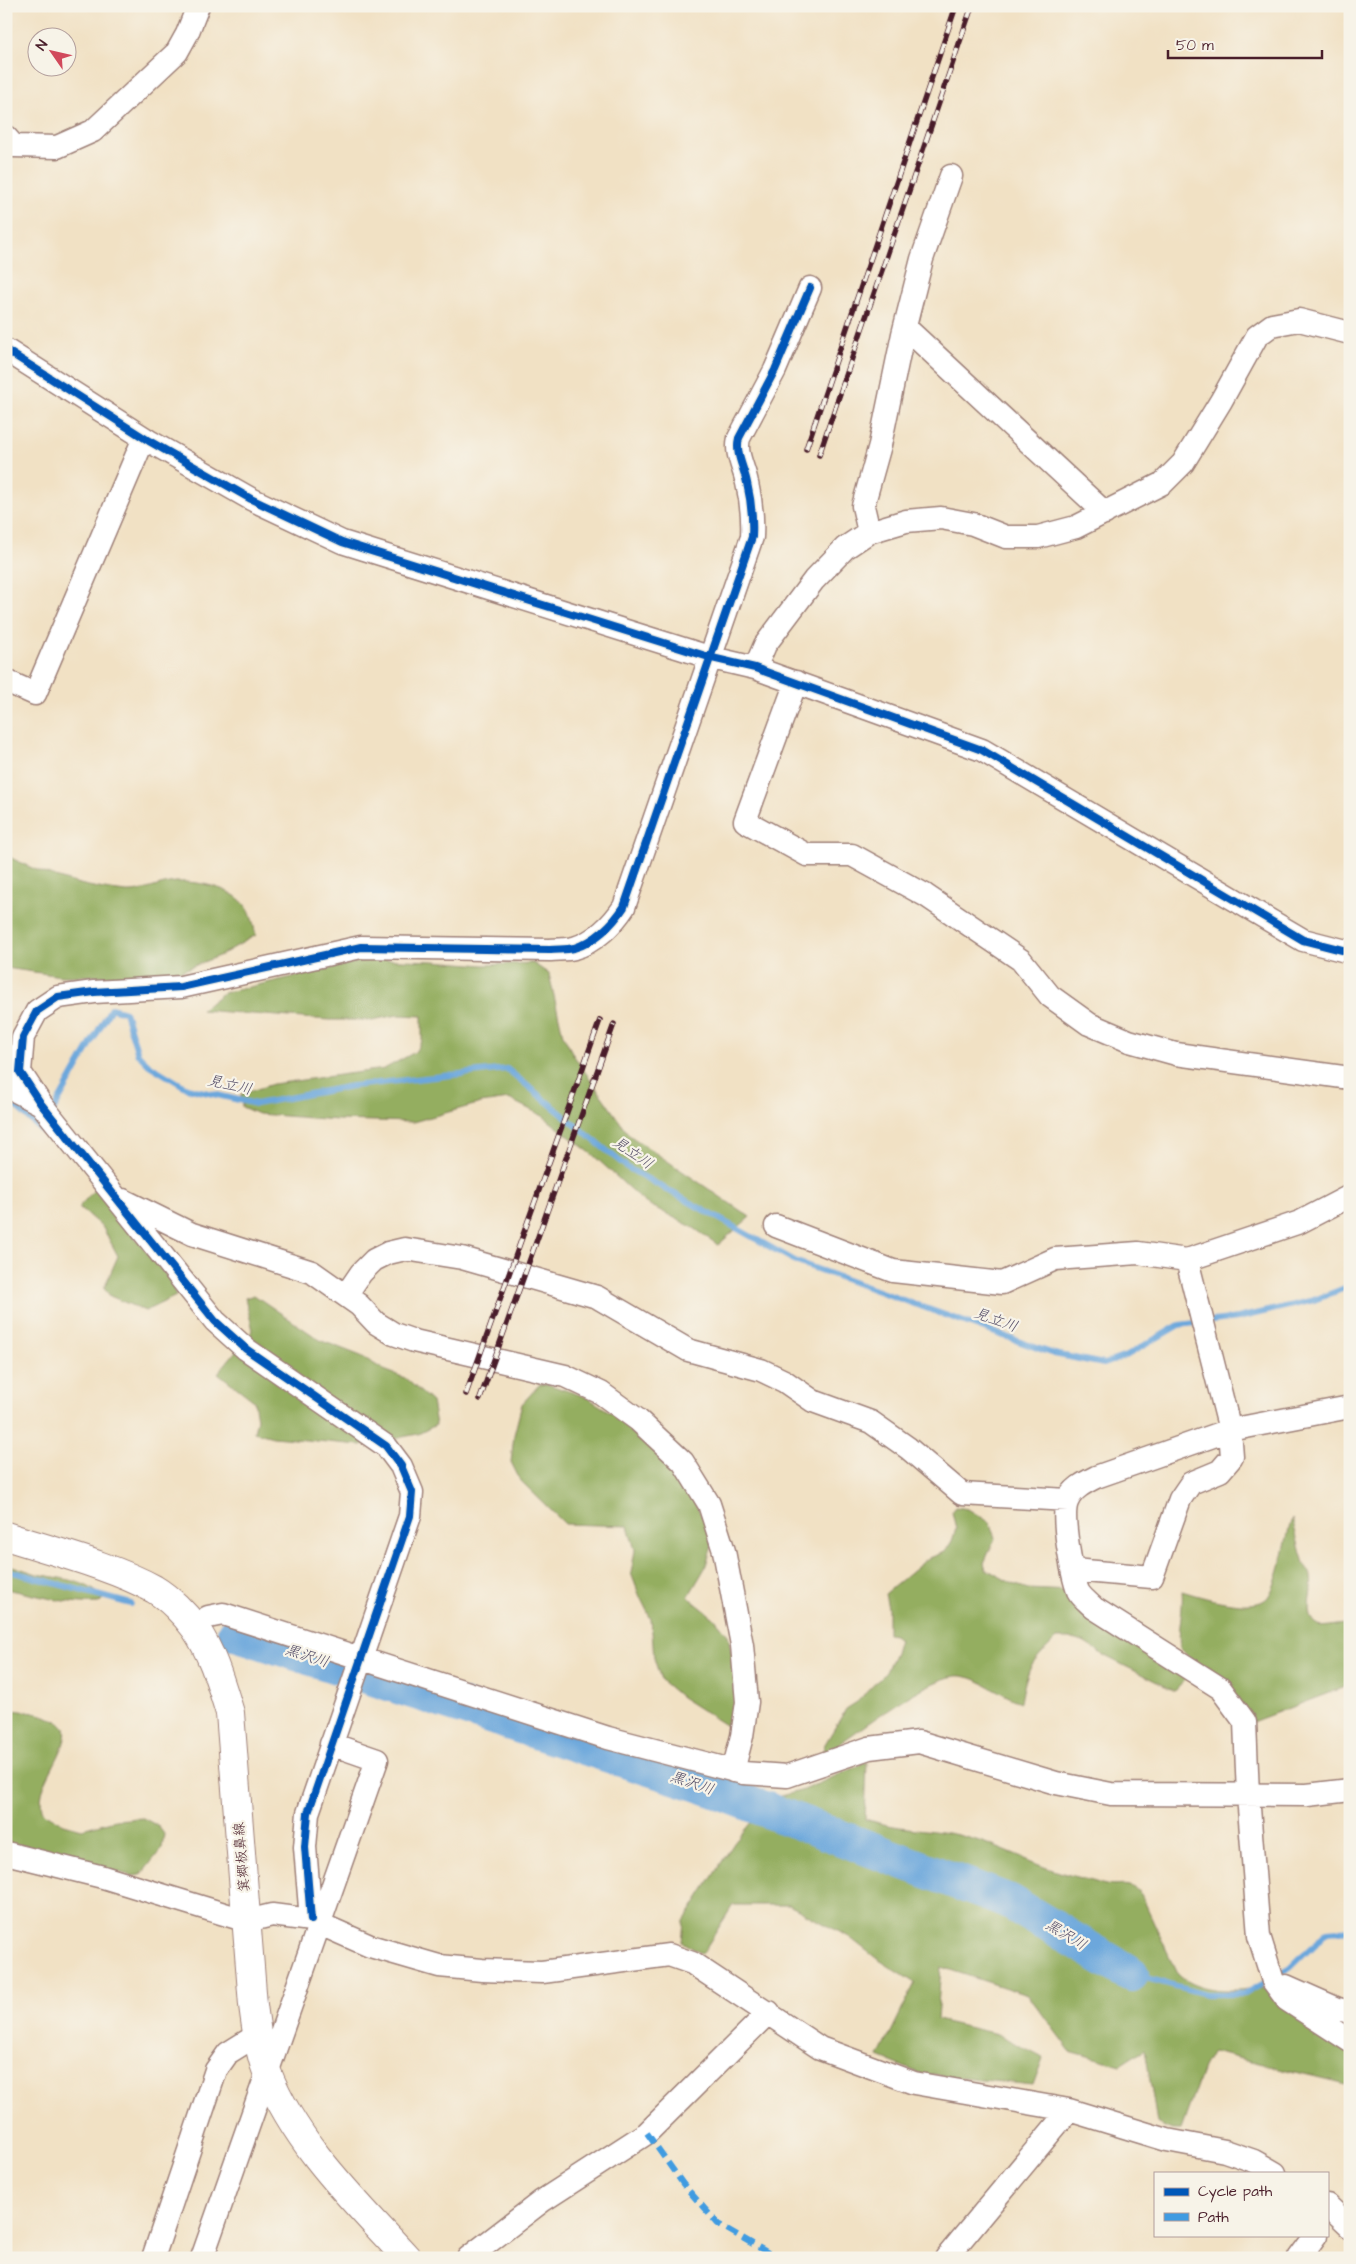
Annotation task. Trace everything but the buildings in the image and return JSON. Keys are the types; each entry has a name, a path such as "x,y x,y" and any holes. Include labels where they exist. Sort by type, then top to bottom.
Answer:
{"main road":[{"name":"箕郷板鼻線","path":"6,1536 118,1574 155,1590 179,1609 195,1628 218,1674 230,1713 257,2035 267,2072 289,2116 310,2150 406,2258"}],"street":[{"path":"6,137 14,146 57,147 93,131 177,52 187,34 198,6"},
{"path":"869,532 863,506 880,445 905,327 922,259 951,176"},
{"path":"315,1922 305,1834 308,1813 410,1516 412,1492 401,1466 386,1446 246,1349 215,1321 41,1104 20,1072 23,1037 37,1011 58,997 94,992 181,987 361,947 550,950 574,948 595,937 615,921 624,906 712,658 752,537 753,522 748,483 736,448 739,438 775,370 810,288"},
{"path":"755,668 764,645 814,580 845,548 869,532 906,522 941,518 972,524 1006,537 1038,537 1076,527 1163,483 1183,463 1221,401 1257,336 1272,324 1299,320 1350,333"},
{"path":"905,327 1105,513"},
{"path":"6,350 144,438 251,499 342,542 712,658 755,668 982,750 1303,940 1350,952"},
{"path":"6,681 35,694 144,438"},
{"path":"796,682 745,821 807,854 852,855 925,895 1021,960 1050,996 1089,1024 1130,1041 1176,1054 1350,1078"},
{"path":"6,1086 41,1104"},
{"path":"115,1196 143,1212 192,1234 312,1272 346,1295 359,1305 376,1323 394,1334 414,1341 565,1376 601,1394 638,1420 684,1462 709,1504 712,1513 731,1580 742,1645 746,1702 742,1736 733,1771"},
{"path":"776,1226 893,1271 1002,1283 1055,1259 1138,1254 1187,1260 1300,1222 1350,1196"},
{"path":"346,1295 361,1273 374,1260 388,1253 405,1249 462,1258 597,1297 688,1350 762,1370 784,1381 813,1401 871,1422 908,1448 962,1494 1068,1500"},
{"path":"1074,1570 1152,1577 1180,1499 1191,1483 1220,1471 1232,1457 1230,1430 1187,1260"},
{"path":"1350,1407 1230,1430 1089,1480 1082,1483 1068,1500 1064,1510 1064,1524 1079,1592 1094,1608 1220,1688 1245,1722 1248,1796 1259,1936 1273,1981 1287,2000 1350,2041"},
{"path":"195,1628 208,1617 223,1614 608,1738 733,1771 787,1776 869,1748 919,1742 1056,1783 1111,1794 1248,1796 1307,1795 1350,1790"},
{"path":"202,2258 267,2072 315,1922 377,1760 331,1744"},
{"path":"6,1853 103,1877 247,1921 272,1915 315,1922 370,1946 439,1966 542,1972 669,1955 692,1963 769,2012 820,2048 914,2083 1069,2110 1167,2140 1225,2151 1254,2161 1273,2172"},
{"path":"1273,1981 1338,2009 1350,2012"},
{"path":"468,2258 542,2201 647,2133 769,2012"},
{"path":"153,2258 216,2070 228,2053 257,2035"},
{"path":"946,2258 1069,2110"},
{"path":"1298,2258 1315,2236"}],"green space":[{"path":"6,855 49,875 111,890 133,892 176,882 196,883 218,888 237,897 245,904 250,913 256,935 221,955 169,976 61,976 6,968"},
{"path":"371,959 484,965 533,963 549,974 563,1035 574,1056 629,1135 750,1217 718,1245 694,1228 644,1202 593,1155 543,1116 509,1099 481,1103 413,1122 338,1120 258,1114 242,1107 241,1094 273,1084 384,1069 415,1052 422,1041 422,1016 398,1015 372,1020 329,1020 201,1010 223,993"},
{"path":"95,1189 170,1280 176,1296 145,1311 110,1296 104,1288 118,1256 103,1228 79,1207"},
{"path":"254,1295 320,1340 361,1356 384,1370 405,1378 432,1402 436,1425 418,1434 360,1445 273,1437 254,1432 257,1419 254,1401 218,1373 253,1330 245,1298"},
{"path":"547,1384 586,1397 631,1425 677,1472 705,1521 712,1546 705,1568 688,1597 714,1618 728,1635 735,1673 736,1732 681,1697 661,1680 654,1658 651,1619 631,1573 635,1550 628,1526 565,1524 520,1480 511,1462 514,1435 522,1404 539,1385"},
{"path":"956,1507 968,1509 989,1522 995,1538 984,1563 986,1569 1013,1584 1028,1589 1072,1591 1189,1676 1175,1691 1105,1656 1085,1643 1073,1639 1056,1639 1031,1666 1025,1681 1021,1702 971,1678 963,1676 950,1677 914,1693 828,1751 823,1750 846,1709 857,1702 886,1672 895,1653 899,1639 894,1635 888,1634 888,1608 885,1594 927,1559 945,1552 952,1541 956,1529 952,1512"},
{"path":"1292,1518 1302,1558 1311,1575 1309,1609 1312,1621 1319,1626 1350,1625 1350,1685 1252,1722 1180,1648 1182,1591 1239,1604 1261,1602 1268,1597 1276,1581"},
{"path":"6,1564 37,1574 82,1584 103,1599 99,1603 75,1602 6,1589"},
{"path":"12,1710 47,1716 65,1727 62,1747 42,1793 41,1803 44,1813 64,1824 82,1829 115,1820 143,1818 158,1826 164,1834 162,1848 141,1875 133,1876 6,1845 6,1712"},
{"path":"867,1762 865,1819 900,1827 958,1835 991,1845 1060,1872 1104,1885 1132,1887 1141,1894 1176,1971 1181,1976 1195,1984 1212,1989 1240,1990 1263,1988 1272,1992 1350,2051 1350,2085 1212,2052 1203,2068 1181,2130 1173,2130 1157,2123 1145,2049 1120,2065 1070,2051 1028,1995 941,1967 937,2020 997,2034 1043,2058 1033,2085 921,2074 879,2057 915,1983 876,1958 849,1937 789,1905 733,1905 702,1954 682,1942 684,1921 734,1843 770,1799 804,1790"}],"waterway":[{"name":"見立川","path":"53,1111 111,1008 125,1012 138,1054 149,1065 187,1088 256,1104 352,1086 507,1069 628,1168 797,1262 1054,1354 1104,1364 1126,1356 1179,1325 1238,1318 1314,1300 1350,1286"},
{"name":"見立川","path":"6,1102 17,1107 42,1131 48,1120"},
{"name":"黒沢川","path":"6,1570 131,1604"},
{"name":"黒沢川","path":"235,1633 704,1786 1010,1902 1131,1974"},
{"path":"1131,1974 1206,1994 1245,1994 1290,1968 1327,1932 1350,1930"}],"railway":[{"path":"806,449 956,6"},
{"path":"819,455 972,6"},
{"path":"466,1394 600,1020"},
{"path":"480,1399 614,1024"}],"marked path":[{"path":"647,2133 683,2184 718,2224 777,2258"}],"cycle path":[{"path":"311,1920 305,1847 308,1813 410,1516 412,1492 401,1466 386,1446 246,1349 215,1321 41,1104 20,1072 23,1037 37,1011 58,997 94,992 181,987 361,947 568,949 582,945 596,937 609,926 624,907 752,537 751,503 738,450 739,438 775,370 810,288"},
{"path":"6,350 149,441 251,499 342,542 712,658 755,668 982,750 1303,940 1350,952"}]}
